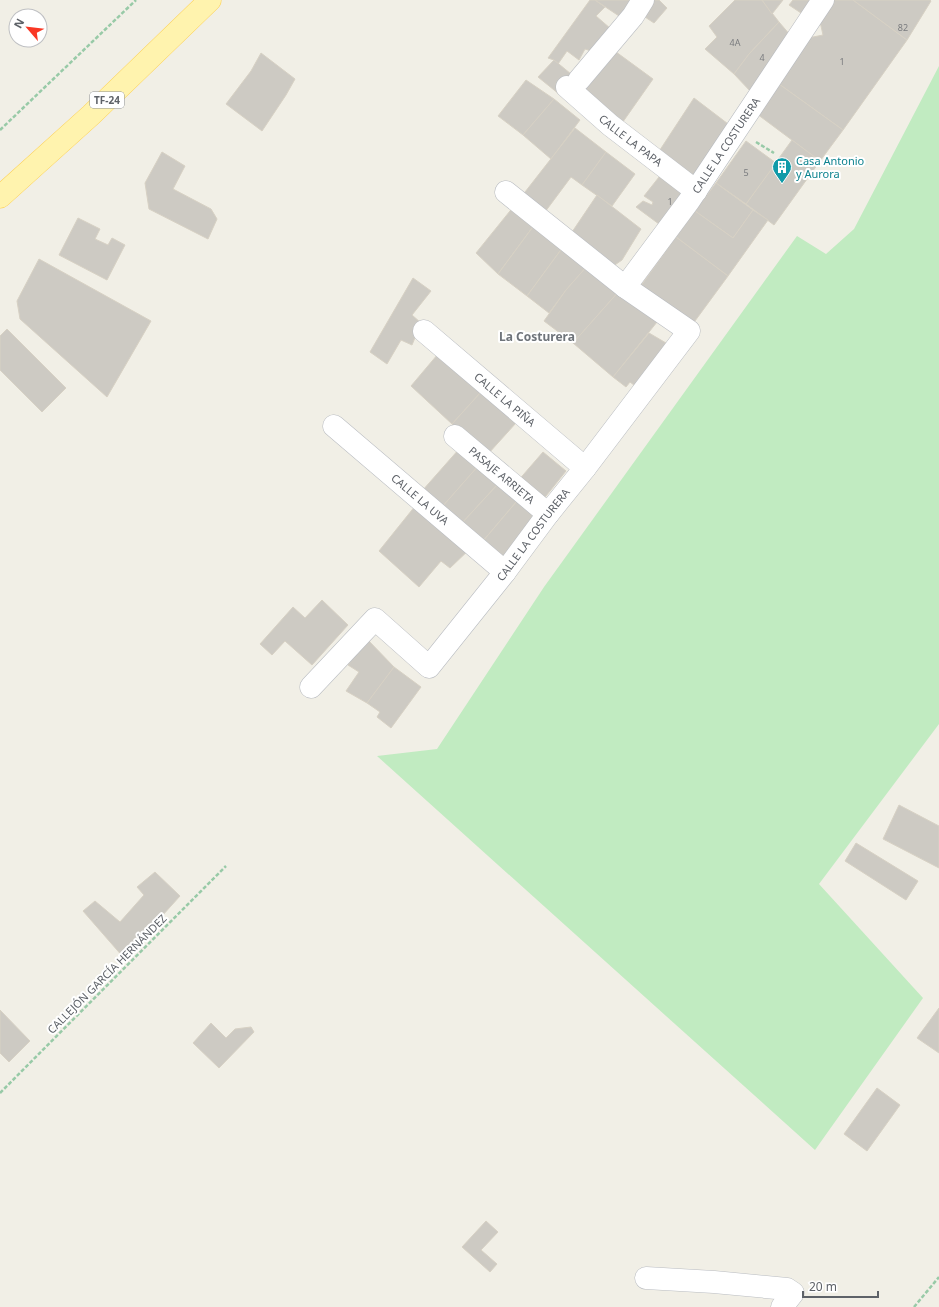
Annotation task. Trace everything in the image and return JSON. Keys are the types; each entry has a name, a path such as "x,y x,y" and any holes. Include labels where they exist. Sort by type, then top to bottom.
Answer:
{"main road":[{"name":"TF-24","path":"0,197 91,115 210,0"}],"street":[{"name":"CALLE LA PAPA","path":"642,0 633,16 573,83 610,125 696,191"},
{"name":"CALLE LA COSTURERA","path":"625,287 696,191 822,0"},
{"name":"CALLE LA COSTURERA","path":"311,687 375,619 430,667 505,572 689,331 625,287 506,192"},
{"name":"CALLE LA PIÑA","path":"424,331 585,468"},
{"name":"CALLE LA UVA","path":"334,426 505,572"},
{"name":"PASAJE ARRIETA","path":"455,436 548,514"},
{"path":"646,1278 714,1282 787,1289 792,1293 782,1307"}],"path":[{"path":"0,130 136,0"},
{"name":"CALLEJÓN GARCÍA HERNÁNDEZ","path":"0,1093 226,866"},
{"path":"914,1307 939,1277"}],"green space":[{"path":"939,66 939,724 819,884 923,998 815,1150 377,756 437,749 544,587 797,236 826,254 854,229"}],"building":[{"path":"590,0 595,0 605,7 596,16 611,29 591,51 585,49 579,60 567,51 558,64 554,60 548,58"},
{"path":"595,0 642,0 628,22"},
{"path":"650,0 659,0 667,8 654,23 639,13"},
{"path":"735,0 762,0 779,22 749,54 734,74 705,49 717,37 709,26"},
{"path":"762,0 783,0 772,14"},
{"path":"793,0 812,0 804,15 789,5"},
{"path":"831,0 853,0 907,40 843,130 779,84 808,38 823,35 819,17"},
{"path":"853,0 930,0 931,1 907,40"},
{"path":"779,22 791,36 752,93 734,74 749,54"},
{"path":"612,49 653,79 620,126 580,91"},
{"path":"261,53 295,79 262,131 226,104 251,71"},
{"path":"554,60 571,74 559,94 538,77"},
{"path":"526,80 554,99 523,135 498,116"},
{"path":"779,84 843,130 820,161 757,114"},
{"path":"694,98 736,130 696,191 654,159"},
{"path":"554,99 580,120 551,159 523,135"},
{"path":"575,128 606,152 582,185 571,177 542,216 518,201"},
{"name":"Casa Antonio y Aurora","path":"792,140 820,161 774,225 746,204"},
{"path":"746,141 776,163 746,204 716,183"},
{"path":"162,152 185,166 173,189 211,209 217,219 208,239 149,209 145,183"},
{"path":"606,152 635,174 612,206 582,185"},
{"path":"663,172 682,189 689,201 667,230 636,207 643,201 652,205 653,202 644,196"},
{"path":"716,183 753,210 733,238 695,211"},
{"path":"597,195 641,229 622,260 609,269 568,238"},
{"path":"514,206 535,224 498,274 476,253"},
{"path":"753,210 768,220 728,276 676,237 695,211 733,238"},
{"path":"78,218 100,229 95,239 108,245 112,238 125,245 107,280 59,255"},
{"path":"535,224 563,247 527,296 498,274"},
{"path":"676,237 728,276 692,325 640,287"},
{"path":"563,247 588,265 566,290 549,313 527,296"},
{"path":"39,259 151,321 107,397 20,319 17,301"},
{"path":"588,265 620,290 573,343 544,321 566,290"},
{"path":"413,278 431,291 412,315 421,323 412,345 401,340 387,364 370,352"},
{"path":"620,290 657,322 613,377 573,343"},
{"path":"7,329 66,388 42,412 0,370 0,336"},
{"path":"649,333 666,343 643,392 630,382 626,387 613,377"},
{"path":"438,354 481,392 452,424 411,386"},
{"path":"481,392 516,423 488,454 452,424"},
{"path":"460,448 479,465 442,507 422,491"},
{"path":"543,452 566,471 542,501 517,482"},
{"path":"479,465 498,484 462,523 442,507"},
{"path":"498,484 517,501 483,541 462,523"},
{"path":"420,500 474,545 450,568 441,561 419,587 379,551"},
{"path":"517,501 539,515 507,563 483,541"},
{"path":"322,600 348,625 312,665 285,641 272,655 260,644 293,607 305,618"},
{"path":"367,639 394,667 367,703 346,691 359,672 348,665"},
{"path":"394,667 421,687 391,728 377,717 380,712 367,703"},
{"path":"899,805 939,826 939,868 883,839"},
{"path":"856,843 918,881 906,900 845,861"},
{"path":"155,872 180,896 124,958 83,911 95,901 120,922 144,895 137,887"},
{"path":"939,1008 939,1053 917,1038"},
{"path":"0,1010 30,1041 9,1062 0,1053"},
{"path":"211,1023 226,1038 235,1029 251,1027 254,1032 219,1068 193,1043"},
{"path":"877,1088 900,1105 867,1151 844,1134"},
{"path":"486,1221 498,1232 481,1250 497,1264 490,1272 462,1247"}],"place":[{"name":"Casa Antonio y Aurora","path":"782,184"}],"district":[{"name":"La Costurera","path":"537,337"}]}
